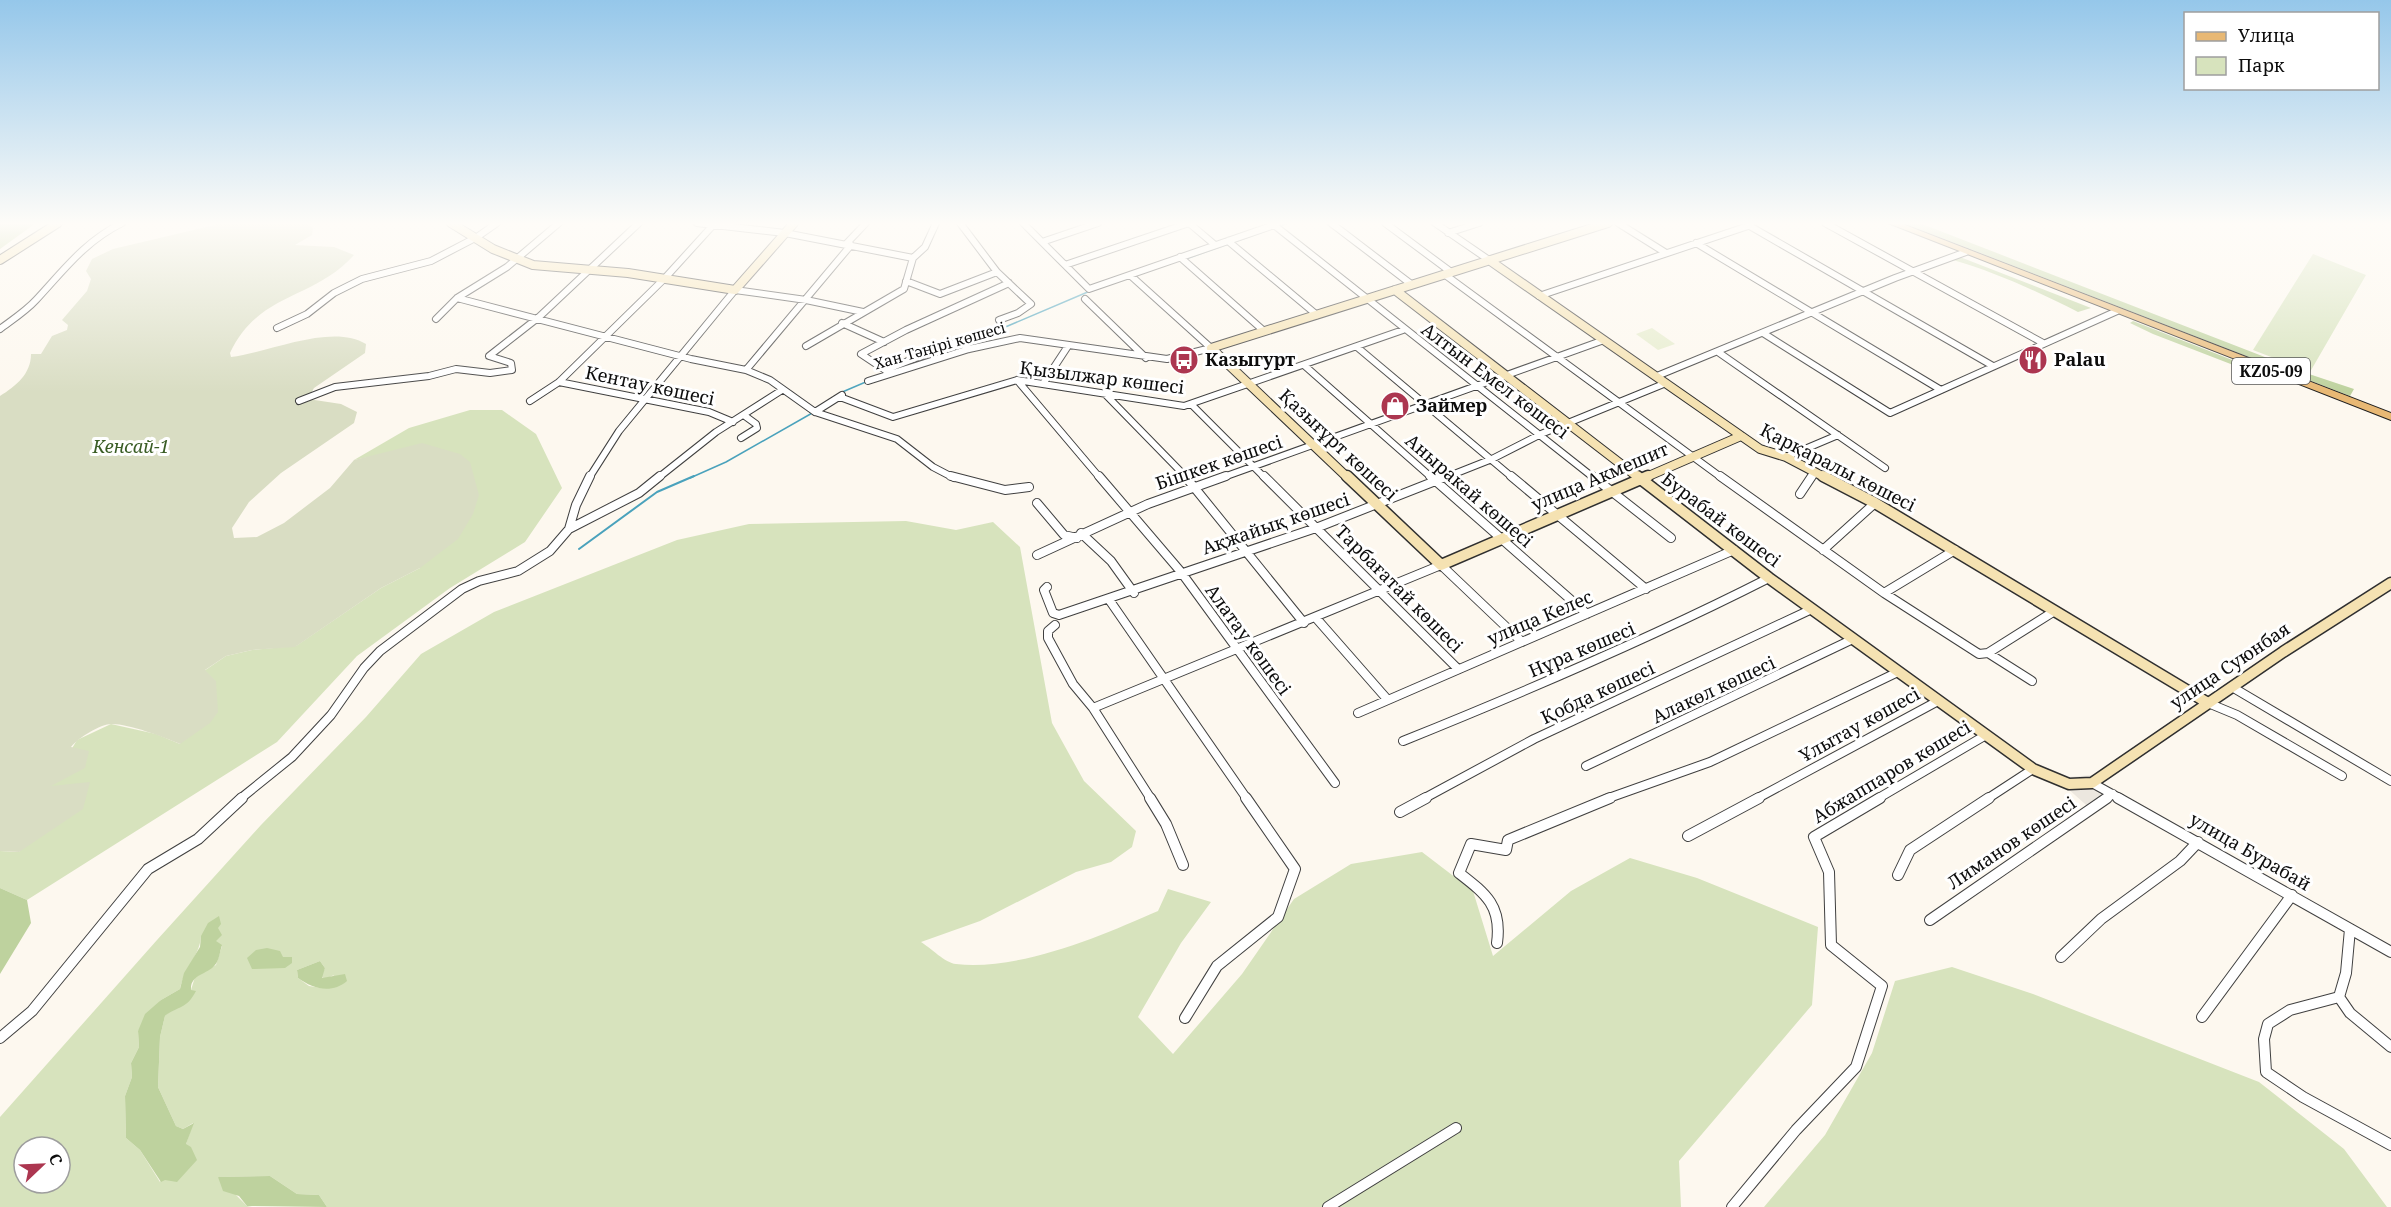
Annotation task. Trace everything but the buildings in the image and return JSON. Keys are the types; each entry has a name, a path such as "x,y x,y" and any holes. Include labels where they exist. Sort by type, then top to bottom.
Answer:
{"main road":[{"name":"KZ05-09","path":"2037,279 2391,417"}],"street":[{"path":"0,329 35,301 53,279"},
{"path":"277,328 307,315 334,293 361,279"},
{"path":"436,319 457,298 486,279"},
{"path":"299,401 335,387 429,376 456,369 502,373 512,370 512,363 489,356 539,317 581,279"},
{"path":"530,401 559,382 664,279"},
{"path":"673,279 806,300 863,312"},
{"path":"569,530 576,505 594,468 644,400 744,279"},
{"path":"746,370 822,279"},
{"path":"806,346 904,289 906,281 940,294 978,279"},
{"path":"999,320 1031,306 1030,301 1005,279"},
{"path":"1079,279 1089,289 1121,279"},
{"name":"Қазығұрт көшесі","path":"1136,279 1522,642"},
{"path":"1205,279 1264,331"},
{"path":"1274,279 1317,315"},
{"name":"Алтын Емел көшесі","path":"1346,279 1403,330 1479,385 1671,538"},
{"path":"1405,279 1411,284"},
{"name":"Хан Тәңірі көшесі","path":"868,381 966,346 1020,338 1146,358 1173,359 1426,279"},
{"path":"1455,279 1558,358 1822,550 1979,654 1988,653 2053,612"},
{"name":"Қарқаралы көшесі","path":"1516,279 1760,449 1786,457 1875,503 2208,703"},
{"path":"1539,296 1588,279"},
{"path":"1757,279 1941,390"},
{"path":"1842,279 1993,366"},
{"path":"1657,376 1895,279"},
{"path":"1926,279 2043,343"},
{"path":"966,346 959,341 885,370 861,354 1009,283"},
{"name":"Бурабай көшесі","path":"1395,290 1769,578 2033,769 2069,784 2092,783"},
{"path":"457,298 539,317 681,356 746,370 770,380 812,411 897,439 933,467 956,478 1005,490 1029,487"},
{"path":"1085,299 1146,358"},
{"path":"1763,333 1890,413 2116,310"},
{"path":"842,323 884,342"},
{"name":"Қызылжар көшесі","path":"812,411 841,396 890,417 897,416 1017,380 1184,405 1250,385 1403,330"},
{"name":"Бішкек көшесі","path":"1037,555 1148,504 1313,447 1604,340"},
{"path":"1043,384 1068,346"},
{"path":"1357,347 1646,589"},
{"path":"1718,352 1885,468"},
{"name":"Аныракай көшесі","path":"1305,366 1434,482 1587,614"},
{"name":"Алатау көшесі","path":"1017,380 1181,572 1335,783"},
{"name":"Кентау көшесі","path":"559,382 709,412 733,422"},
{"name":"Ақжайық көшесі","path":"1047,587 1044,590 1056,615 1110,600 1180,576 1181,572 1316,528 1434,482 1492,459 1541,434 1666,383"},
{"path":"0,1038 32,1011 148,869 198,839 236,803 292,757 331,715 364,668 380,651 462,589 534,563 550,551 569,530 639,493 716,432 745,416 782,390"},
{"path":"1105,394 1196,487 1304,623"},
{"name":"Тарбағатай көшесі","path":"1191,404 1458,669"},
{"path":"741,438 757,428 756,424 745,416"},
{"path":"1786,457 1838,435"},
{"name":"улица Акмешит","path":"1441,565 1556,513 1741,436"},
{"path":"1800,494 1815,472"},
{"path":"1037,503 1064,535 1079,535 1111,561 1134,592"},
{"path":"1822,550 1875,503"},
{"name":"улица Келеc","path":"1358,713 1734,550"},
{"path":"1884,593 1955,550"},
{"path":"1093,708 1166,680 1441,565"},
{"name":"Нұра көшесі","path":"1403,741 1584,666 1671,627 1769,578"},
{"name":"улица Суюнбая","path":"2092,783 2208,703 2391,583"},
{"path":"1110,600 1295,869 1278,917 1217,966 1185,1018"},
{"name":"Қобда көшесі","path":"1400,812 1534,739 1812,609"},
{"path":"1316,618 1387,699"},
{"path":"1054,625 1048,631 1048,638 1073,684 1093,708 1166,824 1183,865"},
{"name":"Алакөл көшесі","path":"1586,766 1725,702 1853,639"},
{"path":"1988,653 2032,681"},
{"path":"1497,943 1500,929 1498,913 1485,891 1459,873 1471,844 1506,850 1508,840 1741,748 1898,672"},
{"path":"2232,687 2391,781"},
{"name":"Ұлытау көшесі","path":"1688,836 1938,701"},
{"path":"2208,703 2237,715 2342,776"},
{"name":"Абжаппаров көшесі","path":"1732,1207 1796,1130 1856,1067 1882,986 1831,945 1829,872 1814,837 1986,735"},
{"path":"1898,875 1910,850 2033,769"},
{"name":"улица Бурабай","path":"2092,783 2391,952"},
{"name":"Лиманов көшесі","path":"1930,920 2113,794"},
{"path":"2061,957 2101,919 2180,861 2198,842"},
{"path":"2202,1017 2292,895"},
{"path":"2339,997 2346,973 2350,928"},
{"path":"2339,997 2350,1013 2391,1047"},
{"path":"2339,997 2290,1010 2268,1024 2264,1039 2266,1072 2303,1097 2391,1145"},
{"path":"1328,1207 1456,1128"}],"green space":[{"name":"Кенсай-1","path":"91,279 324,279 271,307 256,318 242,333 230,353 231,357 300,341 336,336 352,338 366,344 365,353 314,388 308,399 341,404 357,412 354,423 281,473 249,502 232,528 234,538 257,537 284,523 330,488 354,460 422,443 460,454 470,462 479,495 473,514 458,539 420,568 381,588 295,647 252,650 226,656 205,670 216,681 218,712 210,723 180,744 146,731 112,724 96,729 74,743 71,747 89,751 85,768 51,786 90,782 83,809 19,852 0,851 0,396 22,379 28,368 31,354 41,354 52,336 67,330 68,325 62,320 87,291"},
{"path":"2008,279 2017,279 2091,308 2078,312"},
{"path":"2049,279 2064,279 2306,373 2354,389 2350,396"},
{"path":"2297,279 2364,279 2310,372 2253,350"},
{"path":"2133,321 2245,365 2241,368 2153,334 2130,323"},
{"path":"1652,328 1675,344 1658,350 1636,334"},
{"path":"470,410 502,410 536,434 562,488 525,542 450,588 357,656 277,742 27,900 0,888 0,851 19,852 49,787 77,740 111,724 156,734 180,744 204,671 226,656 252,650 296,646 381,588 420,568 384,454 354,460 409,428"},
{"path":"906,521 956,530 993,522 1020,547 1052,723 1084,781 1136,831 1132,847 1111,862 1076,872 980,921 921,942 943,958 956,964 981,965 1007,962 1033,957 1086,941 1158,911 1168,889 1211,902 1181,943 1138,1017 1173,1054 1242,974 1294,899 1351,864 1422,852 1473,891 1493,956 1571,891 1630,858 1697,878 1818,927 1812,1005 1679,1161 1681,1207 327,1207 319,1195 297,1194 270,1176 218,1177 247,1206 252,1207 0,1207 0,1117 261,825 366,717 421,654 494,612 677,540 749,524","holes":["201,936 222,946 216,965 195,977 191,990 165,1016 160,1037 158,1087 176,1126 183,1129 193,1123 186,1144 160,1182 140,1150 126,1138 125,1096 132,1077 131,1063 139,1047 138,1031 161,1000 180,989","320,961 325,968 321,977 326,979 334,975 322,988 309,986 298,978 297,970"]},
{"path":"0,888 27,900 31,923 0,974"},
{"path":"219,916 221,924 218,928 222,935 216,941 222,945 218,961 193,981 191,990 196,991 189,1001 165,1016 160,1037 158,1087 176,1126 183,1129 194,1123 186,1144 191,1147 197,1160 177,1182 165,1180 161,1182 140,1150 126,1138 125,1096 132,1077 131,1063 139,1047 138,1031 145,1014 161,1000 180,989 184,973 200,947 201,936 208,923"},
{"path":"267,948 280,951 283,957 292,957 292,963 285,968 252,969 247,958 256,950"},
{"path":"320,961 325,968 322,978 345,974 347,981 329,989 310,985 298,978 297,970"},
{"path":"1952,967 2033,994 2259,1082 2344,1149 2387,1207 1764,1207 1825,1135 1872,1053 1895,981"},
{"path":"270,1176 297,1194 319,1195 327,1207 247,1206 239,1196 223,1191 218,1177"}],"shaded area":[{"path":"2093,775 2121,797 2094,812 2056,778"}],"waterway":[{"path":"935,357 1090,291"},
{"path":"840,393 868,381"},
{"path":"690,478 726,462 814,412"},
{"path":"579,549 657,492 694,476"}],"place":[{"name":"Казыгурт","path":"1184,360"},
{"name":"Palau","path":"2033,360"},
{"name":"Займер","path":"1395,406"}]}
